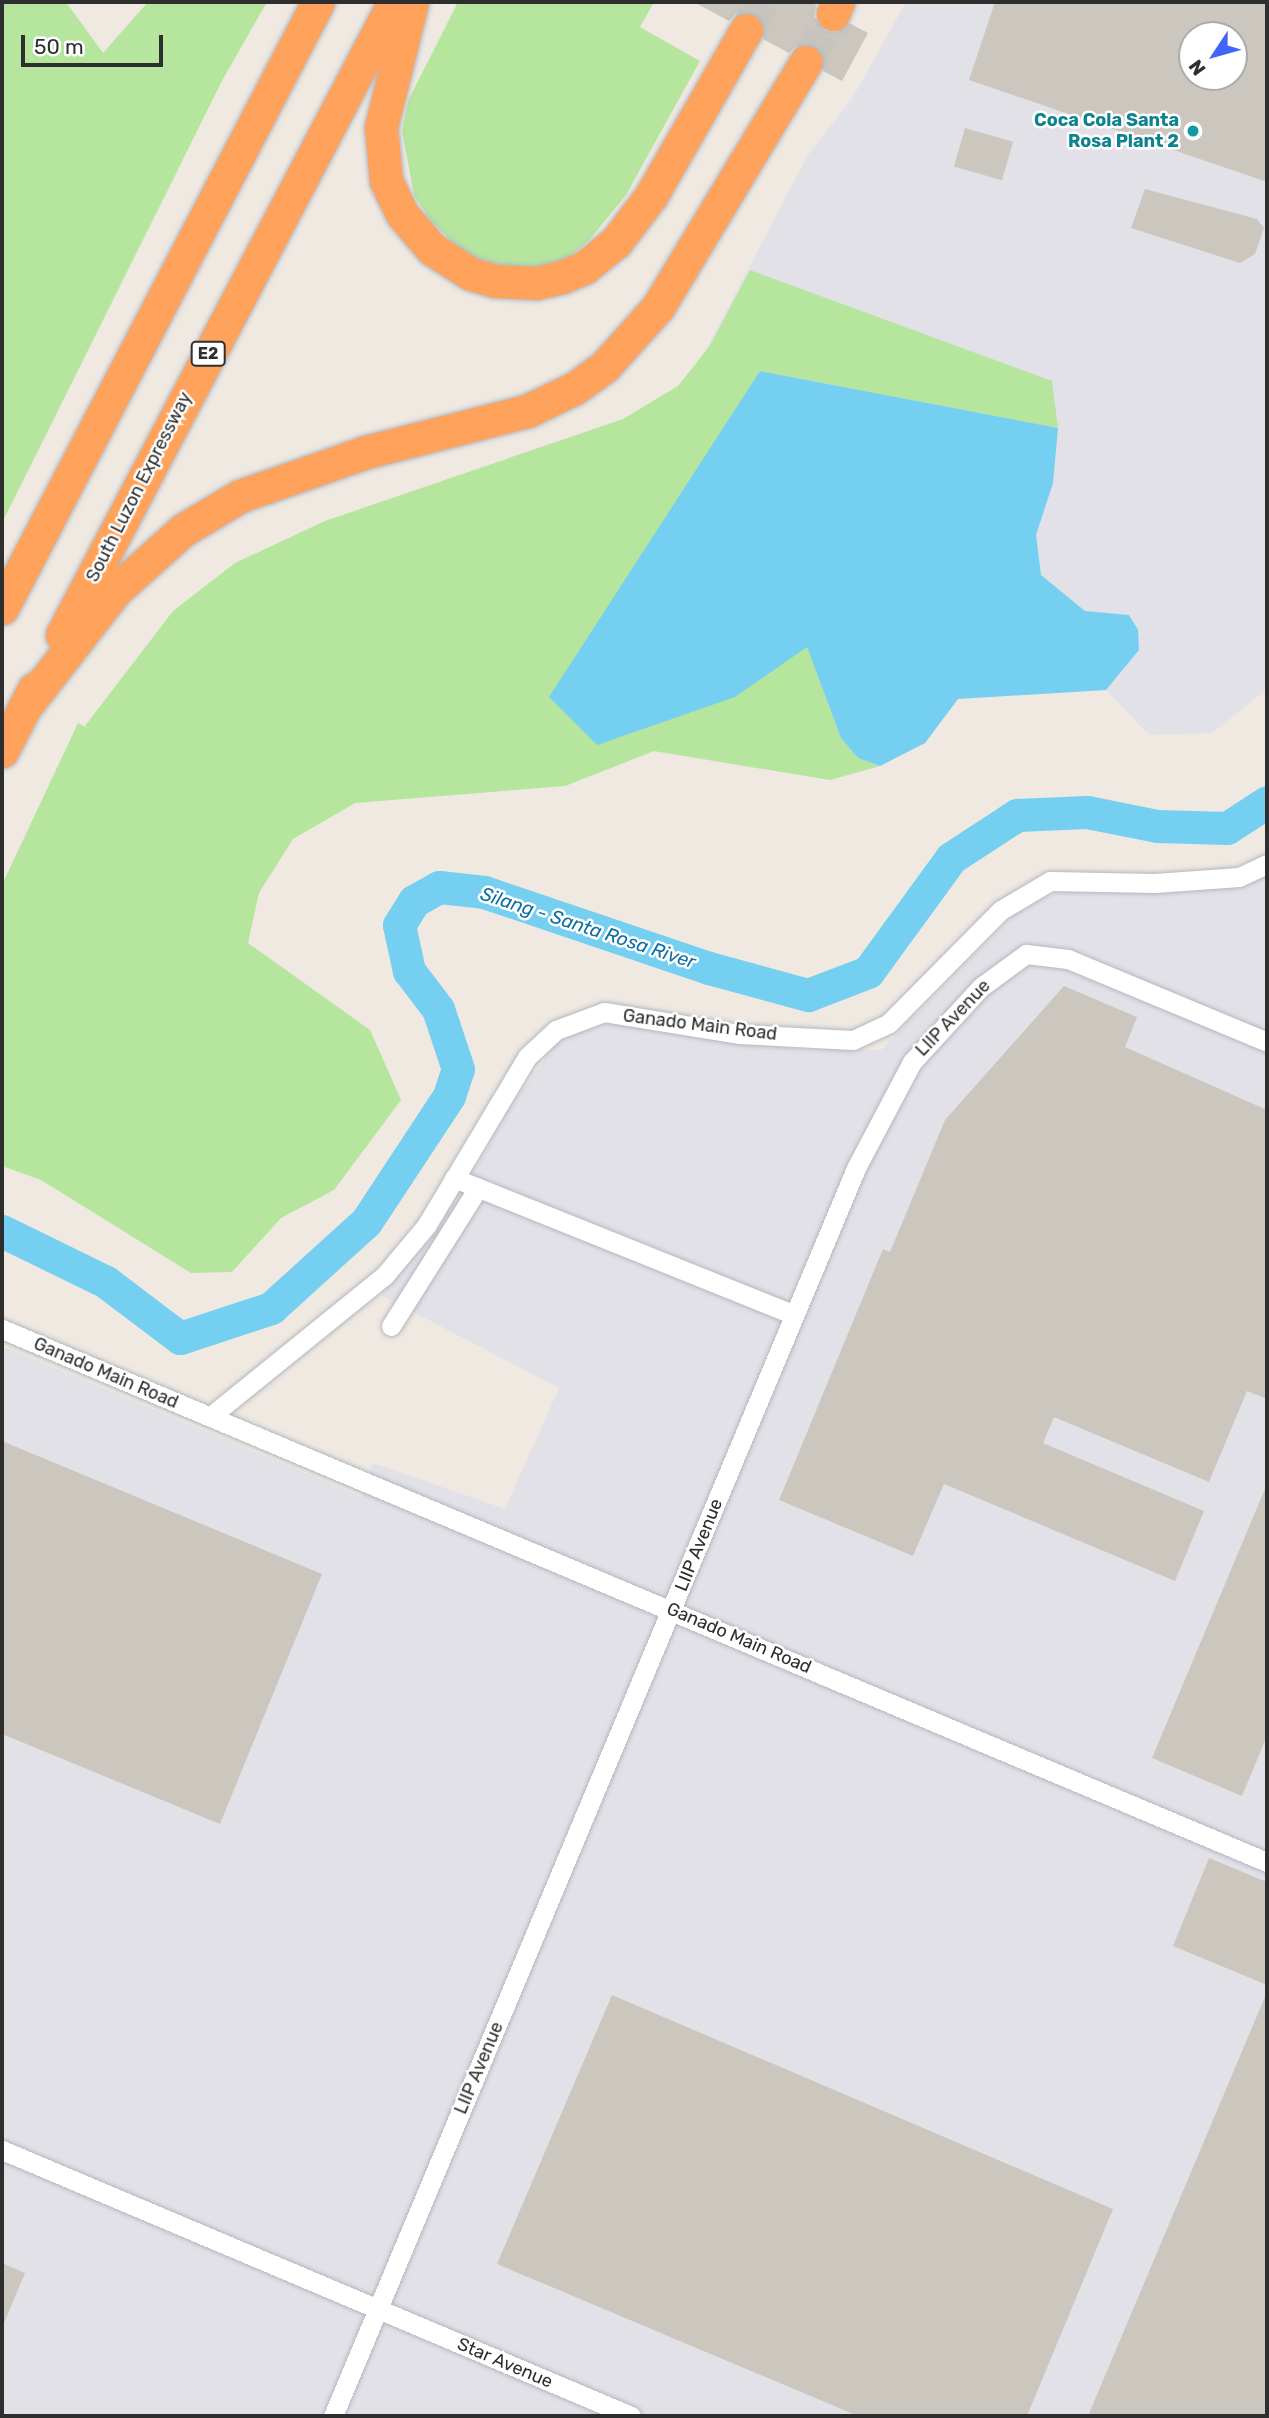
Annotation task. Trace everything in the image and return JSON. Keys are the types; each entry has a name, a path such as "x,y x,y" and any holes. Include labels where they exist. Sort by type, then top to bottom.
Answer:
{"highway":[{"path":"2,608 318,2"},
{"name":"South Luzon Expressway","path":"2,751 394,2"},
{"path":"412,2 381,127 386,181 402,214 432,249 471,274 495,281 536,283 562,277 585,267 616,242 651,196 746,30"},
{"path":"24,708 116,590 183,530 229,503 294,474 366,452 527,411 575,388 605,366 658,307 806,62"}],"street":[{"name":"Ganado Main Road","path":"211,1416 384,1276 426,1226 527,1057 556,1030 604,1012 740,1034 853,1040 889,1023 1001,910 1050,881 1183,881 1239,877 1267,864"},
{"name":"LIIP Avenue","path":"333,2416 856,1168 912,1062 1005,965 1026,954 1068,959 1267,1042"},
{"path":"454,1178 794,1315"},
{"path":"391,1326 478,1188"},
{"name":"Ganado Main Road","path":"2,1329 1267,1862"},
{"name":"Star Avenue","path":"2,2150 631,2416"}],"shaded area":[{"path":"906,2 1267,2 1267,689 1212,733 1149,735 1106,690 958,699 925,743 880,766 830,780 654,751 565,786 513,716 808,155 853,97"},
{"path":"1267,870 1267,2416 2,2416 2,1346 362,1497 373,1463 505,1509 559,1388 381,1295 445,1222 508,1111 558,1040 613,1022 802,1049 881,1050 1017,912 1070,887"}],"green space":[{"path":"2,2 66,2 103,53 148,2 267,2 223,79 2,523"},
{"path":"458,2 654,2 640,27 700,61 626,195 590,239 562,264 529,273 473,262 431,221 414,195 402,131 408,101"},
{"path":"750,270 1052,381 1058,428 759,371 735,697 807,646 841,738 858,758 880,766 830,780 654,751 565,786 355,803 293,839 259,893 248,943 370,1030 401,1100 334,1190 281,1218 232,1272 191,1273 41,1180 2,1166 2,885 78,723 89,729 85,726 173,611 235,563 325,521 623,419 678,386 709,347"}],"water":[{"path":"760,371 1058,428 1053,483 1036,535 1041,575 1085,611 1129,615 1138,630 1139,650 1106,690 958,699 925,743 880,766 858,758 841,738 807,647 735,697 597,745 549,697"}],"building":[{"path":"694,2 809,2 816,5 814,17 825,31 836,33 849,23 868,33 842,81 823,71 823,53 815,45 797,45 789,53 763,39 763,21 755,13 737,13 729,21"},
{"name":"Coca Cola Santa Rosa Plant 2","path":"995,2 1267,2 1267,182 969,80"},
{"path":"965,128 1013,142 1002,180 954,166"},
{"path":"1145,189 1257,219 1264,228 1255,254 1240,263 1131,228"},
{"path":"1064,986 1137,1017 1125,1047 1267,1110 1267,1399 1247,1391 1209,1482 1054,1417 1043,1443 1204,1511 1175,1581 944,1484 913,1556 779,1500 883,1249 890,1252 945,1120"},
{"path":"2,1441 322,1574 220,1824 2,1734"},
{"path":"1267,1484 1267,1736 1242,1796 1152,1758"},
{"path":"1209,1858 1267,1882 1267,1985 1173,1946"},
{"path":"1267,1992 1267,2416 1088,2416"},
{"path":"612,1995 1113,2209 1027,2416 858,2416 497,2264"},
{"path":"2,2263 25,2273 2,2328"}],"waterway":[{"name":"Silang - Santa Rosa River","path":"2,1231 106,1282 180,1338 271,1308 366,1222 449,1096 458,1069 438,1009 409,971 399,925 414,901 439,887 484,892 709,968 808,995 868,972 951,858 1017,815 1087,812 1157,826 1227,828 1267,802"}],"tunnel":[{"path":"746,30 763,2"},
{"path":"806,62 833,14"}],"place":[{"name":"Coca Cola Santa Rosa Plant 2","path":"1193,131"}]}
